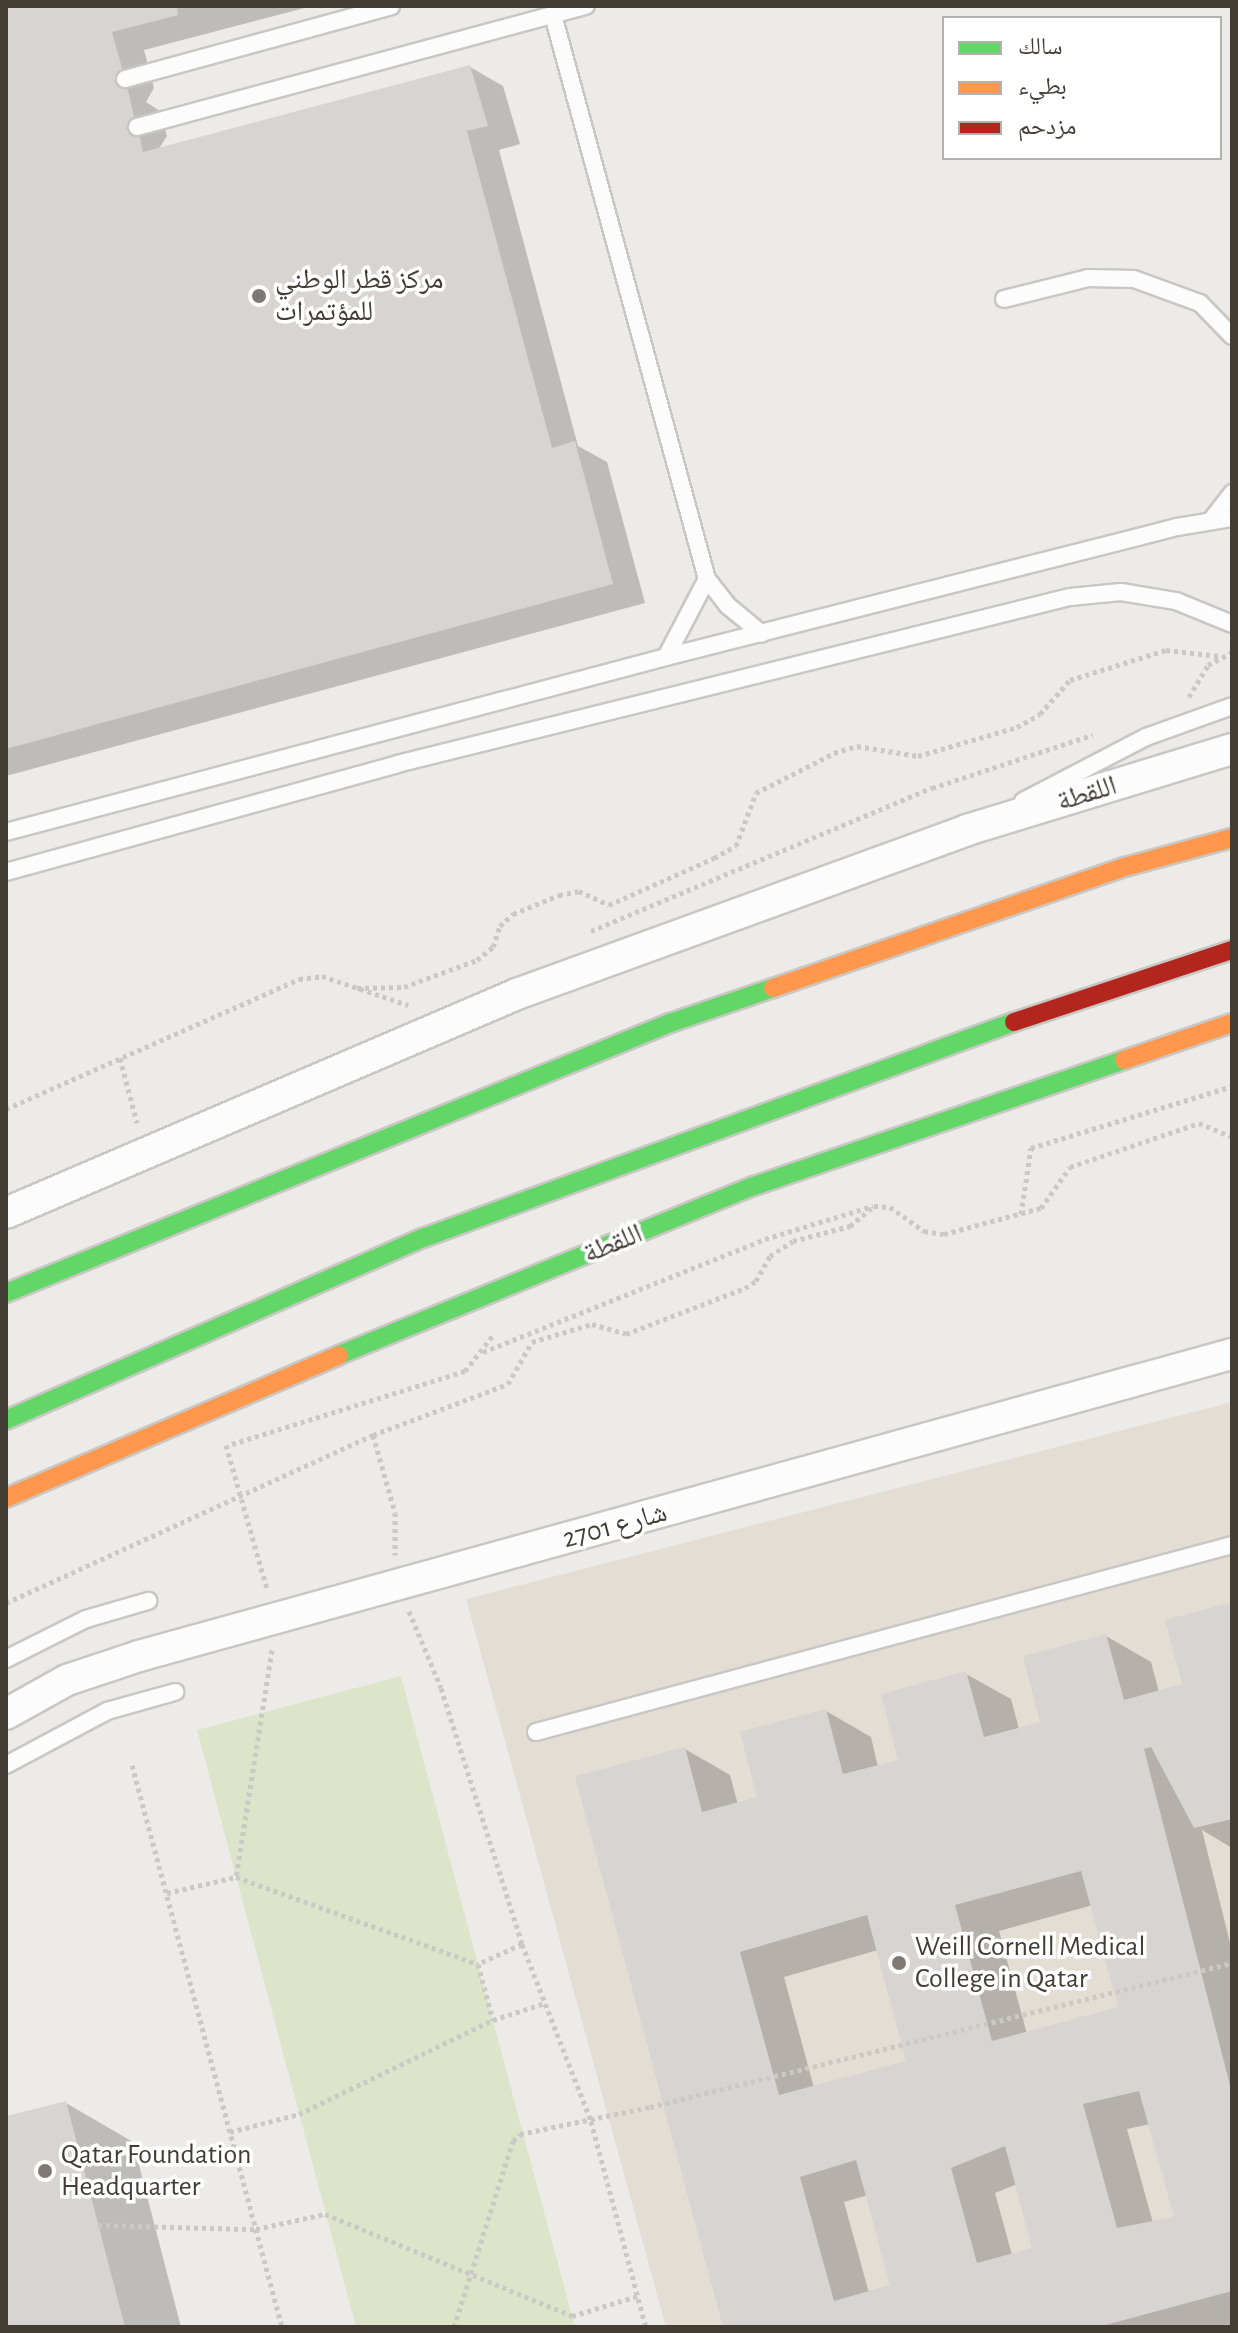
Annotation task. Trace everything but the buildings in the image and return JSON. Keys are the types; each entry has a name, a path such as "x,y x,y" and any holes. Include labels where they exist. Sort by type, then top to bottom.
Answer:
{"main road":[{"path":"6,1293 670,1023 1125,867 1232,838"},
{"path":"6,1420 423,1238 883,1066 1232,950"},
{"name":"اللقطة","path":"6,1498 215,1406 754,1186 1232,1023"}],"street":[{"name":"اللقطة","path":"6,1213 517,994 967,830 1232,749"},
{"name":"شارع 2701","path":"6,1714 67,1680 275,1617 1232,1354"}],"lane":[{"path":"125,79 391,6"},
{"path":"137,127 586,6"},
{"path":"553,15 707,579 727,605 762,634"},
{"path":"1004,299 1088,278 1134,279 1200,303 1232,336"},
{"path":"1212,519 1232,493"},
{"path":"6,832 666,657 1212,519 1232,518"},
{"path":"666,657 707,579"},
{"path":"6,872 397,764 1070,597 1121,592 1176,601 1232,624"},
{"path":"967,830 1146,737 1232,706"},
{"path":"536,1732 1232,1545"},
{"path":"6,1659 86,1619 148,1601"},
{"path":"6,1765 107,1711 175,1692"}],"path":[{"path":"354,988 404,987 477,960 493,947 500,926 513,914 559,895 579,891 609,905 714,858 736,846 756,793 834,753 857,746 918,756 1017,727 1040,714 1070,680 1166,650 1221,656"},
{"path":"1186,701 1208,665 1232,652"},
{"path":"579,936 932,788 1108,730"},
{"path":"6,1109 299,979 322,976 402,1005 419,1004"},
{"path":"120,1058 145,1151"},
{"path":"1031,1148 1232,1086"},
{"path":"483,1352 765,1239 874,1206 890,1207 924,1231 944,1234 1041,1208 1070,1167 1199,1123 1232,1137"},
{"path":"1021,1214 1031,1148 1029,1137"},
{"path":"6,1603 373,1435 508,1384 532,1342 592,1324 626,1334 745,1288 756,1281 770,1256 793,1241 850,1226 874,1206"},
{"path":"212,1451 465,1371 483,1352 497,1328"},
{"path":"373,1435 395,1513 398,1583 441,1688 522,1944 591,2121 646,2327"},
{"path":"226,1445 275,1617 236,1877"},
{"path":"132,1765 282,2327"},
{"path":"166,1893 236,1877 478,1964 522,1944"},
{"path":"454,2327 513,2141 528,2131 591,2121 1232,1963"},
{"path":"478,1964 493,2020"},
{"path":"230,2132 299,2114 493,2020 545,2003"},
{"path":"98,2225 256,2229 325,2214 572,2316 638,2296"},
{"path":"1225,2327 1232,2325"}],"shaded area":[{"name":"Weill Cornell Medical College in Qatar","path":"1232,1402 1232,2327 666,2327 466,1599"}],"green space":[{"path":"401,1676 575,2327 356,2327 197,1730"}],"traffic: fast":[{"path":"6,1293 670,1023 773,988"},
{"path":"6,1420 423,1238 1014,1022"},
{"path":"339,1355 754,1186 1124,1060"}],"traffic: slow":[{"path":"773,988 1125,867 1232,838"},
{"path":"1124,1060 1232,1023"},
{"path":"6,1498 339,1355"}],"traffic: jam":[{"path":"1014,1022 1232,950"}],"place":[{"name":"مركز قطر الوطني للمؤتمرات","path":"259,296"},
{"name":"Weill Cornell Medical College in Qatar","path":"899,1963"},
{"name":"Qatar Foundation Headquarter","path":"45,2171"}]}
